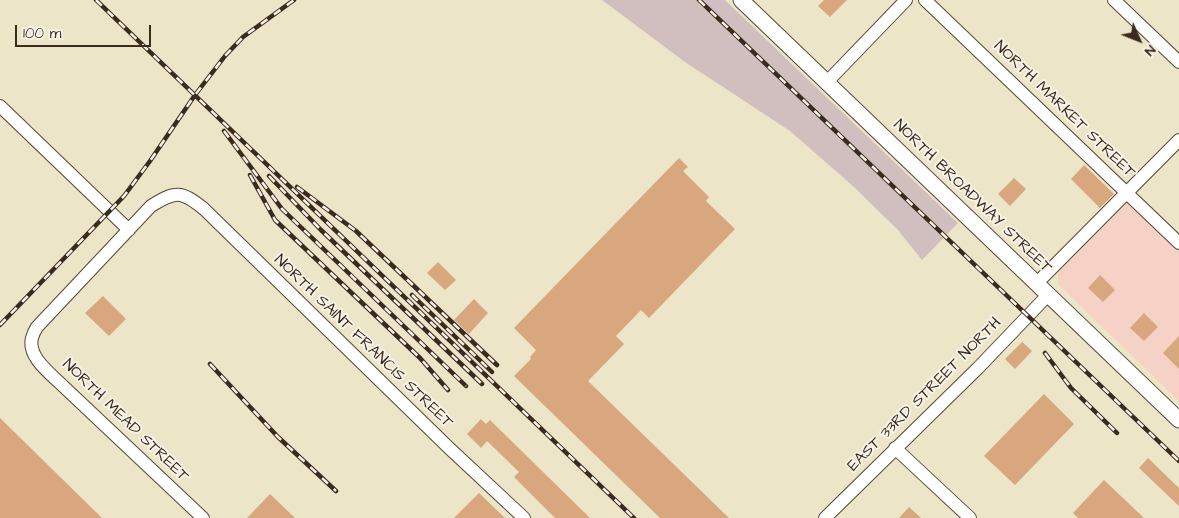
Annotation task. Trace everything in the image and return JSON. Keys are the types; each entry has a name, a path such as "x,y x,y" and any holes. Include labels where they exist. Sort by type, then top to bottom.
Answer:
{"main road":[{"name":"NORTH BROADWAY STREET","path":"741,0 1179,420"}],"street":[{"path":"827,82 906,0"},
{"name":"NORTH MARKET STREET","path":"925,0 1179,243"},
{"path":"1114,0 1179,62"},
{"path":"0,106 129,230"},
{"path":"1037,284 1179,140"},
{"name":"NORTH SAINT FRANCIS STREET","path":"129,230 151,206 168,195 192,199 524,518"},
{"name":"NORTH MEAD STREET","path":"129,230 37,327 31,339 32,351 41,363 203,518"},
{"name":"EAST 33RD STREET NORTH","path":"825,518 978,368 1048,295"},
{"path":"896,448 970,518"}],"shaded area":[{"path":"602,0 725,0 958,223 922,260 898,230 854,187 790,131 685,62"},
{"path":"1131,202 1179,248 1179,401 1058,284 1058,270 1127,203"}],"building":[{"path":"824,0 847,0 830,17 818,6"},
{"path":"679,158 688,167 683,171 709,197 706,201 735,229 649,318 641,310 616,336 624,344 588,381 729,518 660,518 514,376 531,359 530,357 536,350 514,328"},
{"path":"1084,165 1114,194 1100,208 1071,179"},
{"path":"1014,178 1026,189 1010,206 998,194"},
{"path":"438,262 456,280 445,290 427,273"},
{"path":"1100,275 1115,290 1103,302 1088,288"},
{"path":"103,296 126,319 109,336 85,313"},
{"path":"474,299 488,313 469,334 454,320"},
{"path":"1144,313 1158,327 1144,341 1130,328"},
{"path":"1179,336 1179,369 1163,353"},
{"path":"1022,342 1032,351 1015,369 1005,359"},
{"path":"1044,394 1074,424 1015,485 984,456"},
{"path":"0,418 102,518 0,518"},
{"path":"481,419 486,424 490,420 590,518 555,518 514,477 519,472 487,441 481,448 467,434"},
{"path":"1148,458 1179,488 1179,506 1139,468"},
{"path":"1104,480 1144,518 1078,518 1073,513"},
{"path":"479,493 505,518 454,518"},
{"path":"270,494 295,518 247,518"},
{"path":"909,507 921,518 899,518"}],"railway":[{"path":"96,0 634,518"},
{"path":"0,325 124,196 195,95 225,56 243,37 294,0"},
{"path":"699,0 1179,461"},
{"path":"224,131 282,209 466,386"},
{"path":"250,175 275,220 420,358 448,390"},
{"path":"269,176 321,230 482,384"},
{"path":"297,187 356,231 497,365"},
{"path":"412,295 492,372"},
{"path":"1045,353 1071,388 1117,433"},
{"path":"210,364 278,437 336,491"}]}
